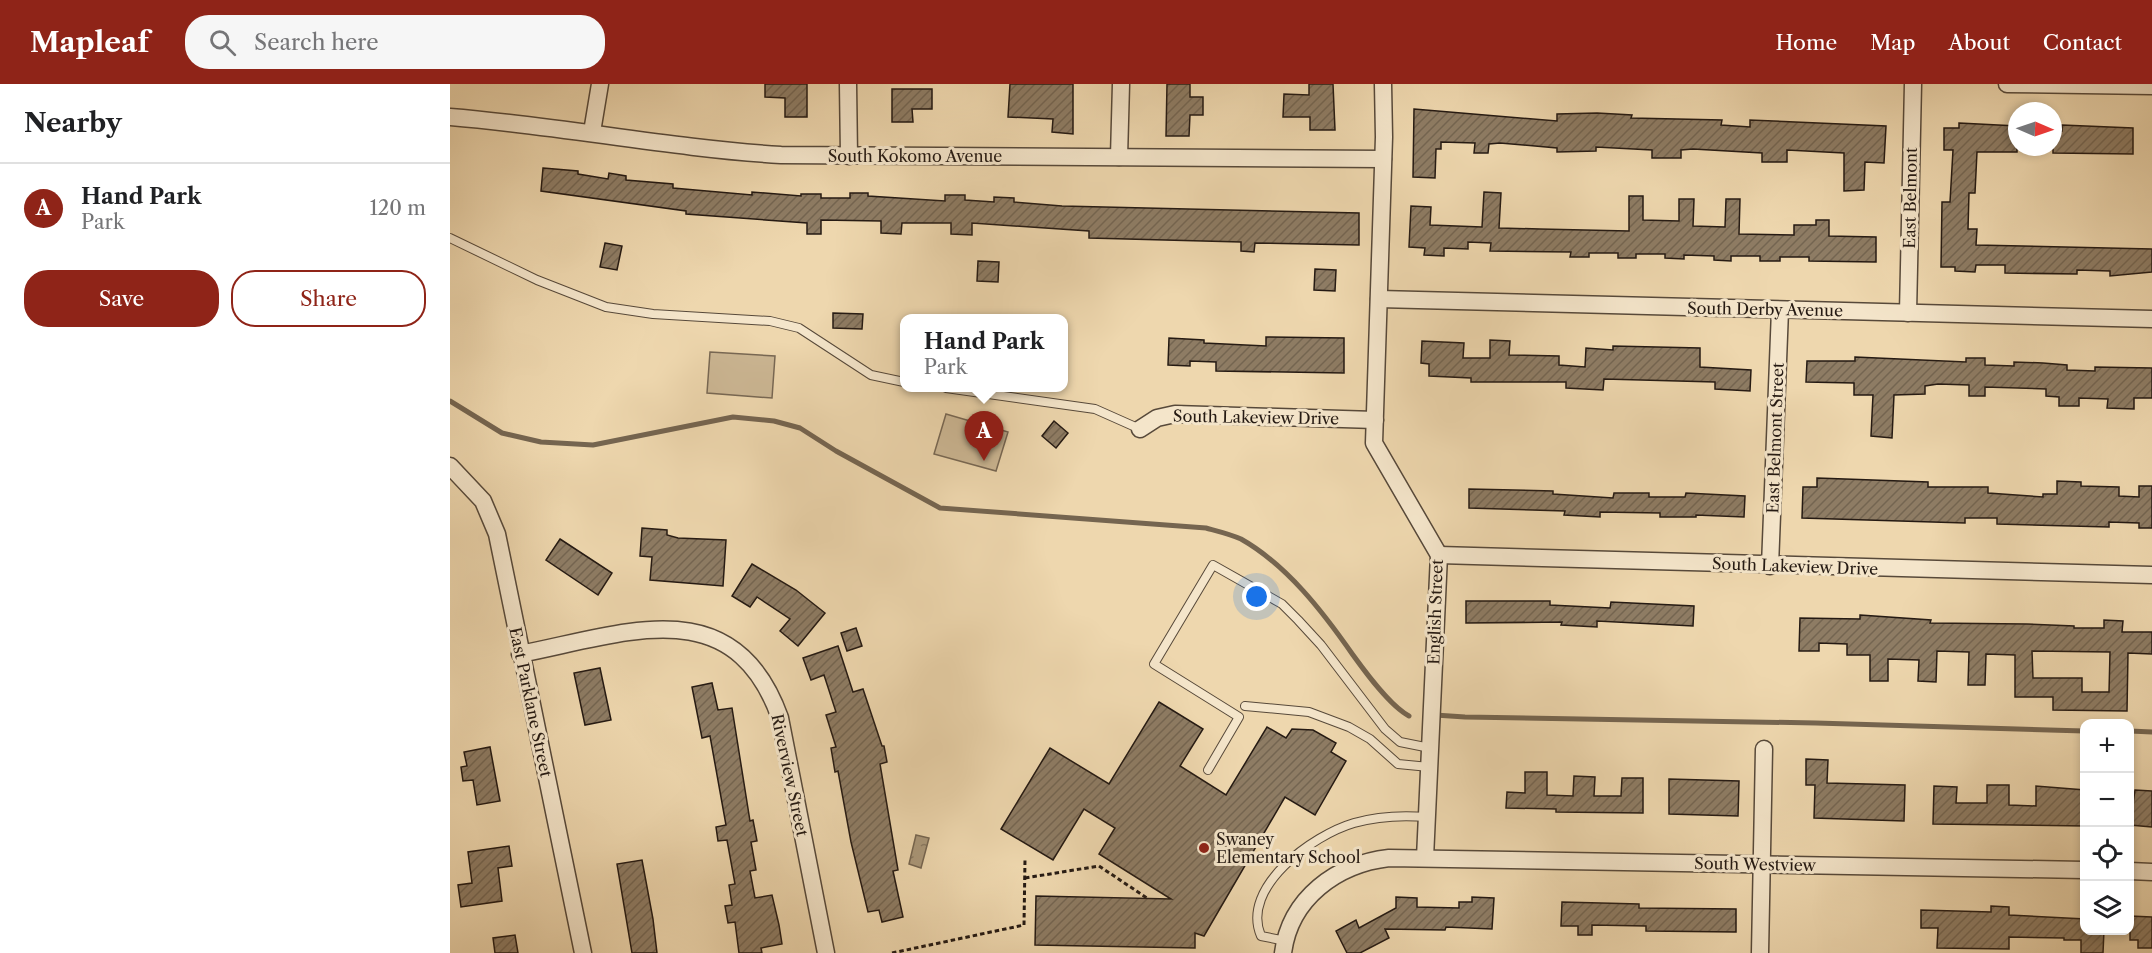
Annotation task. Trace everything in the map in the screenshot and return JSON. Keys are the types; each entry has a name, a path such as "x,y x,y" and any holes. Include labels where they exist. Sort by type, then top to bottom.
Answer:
{"street":[{"path":"592,132 600,84"},
{"path":"848,84 849,156"},
{"path":"1119,158 1121,84"},
{"name":"English Street","path":"1383,84 1383,159 1374,443 1439,555 1425,858"},
{"name":"East Belmont","path":"1908,313 1913,84"},
{"path":"2007,84 2152,86"},
{"name":"South Kokomo Avenue","path":"450,117 592,132 728,152 849,156 1383,159"},
{"name":"South Derby Avenue","path":"1378,299 2152,319"},
{"name":"East Belmont Street","path":"1770,566 1780,310"},
{"name":"South Lakeview Drive","path":"1140,429 1156,418 1175,414 1375,420"},
{"name":"East Parklane Street","path":"450,466 473,488 491,515 497,534 583,953"},
{"name":"South Lakeview Drive","path":"1439,555 2152,575"},
{"name":"Riverview Street","path":"520,654 646,629 674,628 697,632 720,640 748,662 771,693 780,718 826,953"},
{"path":"1760,953 1764,749"},
{"path":"1285,947 1302,905 1332,876 1371,860 1425,858"},
{"name":"South Westview","path":"1425,858 2080,870"},
{"path":"2134,871 2152,872"}],"lane":[{"path":"450,238 537,280 606,307 653,314 770,321 799,328 871,375 900,381"},
{"path":"980,392 1095,409 1140,429"},
{"path":"1208,770 1239,717 1154,664 1213,565 1282,604 1321,645 1385,729 1400,742 1430,748"},
{"path":"1245,706 1309,712 1370,739 1398,764 1429,767"},
{"path":"1285,947 1261,936 1255,923 1259,902 1276,874 1301,850 1326,834 1353,823 1379,817 1427,817"}],"path":[{"path":"892,953 1024,925 1025,859"},
{"path":"1025,878 1099,866 1147,898"}],"shaded area":[{"path":"710,352 775,356 772,398 707,393"},
{"path":"946,414 1008,432 996,471 934,454"}],"water":[{"path":"916,835 929,838 921,868 909,864"}],"building":[{"path":"765,84 807,84 807,117 785,117 785,98 765,97"},
{"path":"1010,84 1073,84 1073,134 1052,132 1053,119 1008,117"},
{"path":"1167,84 1190,84 1190,97 1203,97 1203,115 1190,115 1189,136 1166,136"},
{"path":"1309,84 1333,84 1335,130 1310,130 1310,117 1283,117 1284,94 1309,95"},
{"path":"892,89 932,89 932,109 912,109 913,122 892,122"},
{"path":"1414,109 1557,121 1557,114 1597,113 1632,115 1631,118 1722,120 1721,125 1750,127 1750,120 1886,126 1884,163 1865,162 1864,190 1844,191 1844,153 1787,150 1787,162 1762,162 1762,153 1693,149 1681,150 1681,158 1652,158 1652,150 1596,147 1596,151 1557,152 1557,148 1500,143 1489,144 1488,153 1474,153 1475,143 1441,142 1441,149 1436,149 1435,178 1413,177"},
{"path":"1959,123 2008,126 2008,152 1977,152 1975,193 1969,193 1968,229 1977,229 1976,245 2152,249 2152,272 2110,276 2110,271 2077,270 2077,274 2005,273 2005,265 1976,265 1975,272 1955,271 1955,267 1941,267 1942,202 1950,202 1953,150 1944,150 1944,128 1959,128"},
{"path":"2062,125 2133,128 2133,154 2062,153"},
{"path":"543,168 578,171 578,174 608,179 609,173 626,176 626,180 673,184 673,188 752,195 752,192 801,196 801,194 821,194 821,198 850,198 850,193 868,193 868,196 945,201 945,195 965,195 965,200 994,202 994,197 1014,198 1014,202 1062,206 1359,213 1359,245 1255,243 1254,252 1241,251 1241,242 1089,238 1089,231 972,223 972,235 951,234 951,223 902,223 901,234 881,233 881,221 821,220 821,234 807,234 807,223 686,214 686,211 541,191"},
{"path":"1484,192 1501,193 1499,228 1629,231 1629,196 1643,196 1643,220 1679,221 1679,199 1694,199 1693,226 1725,227 1726,199 1740,199 1739,234 1794,235 1794,225 1816,225 1816,220 1829,220 1829,236 1876,237 1876,262 1809,261 1809,257 1780,257 1780,261 1760,261 1760,256 1731,256 1731,261 1714,260 1714,256 1684,255 1684,259 1665,258 1665,254 1636,254 1636,258 1618,258 1618,253 1589,253 1589,257 1570,257 1571,252 1490,251 1491,243 1468,242 1468,249 1444,248 1444,256 1424,255 1425,248 1409,247 1411,206 1431,207 1430,225 1482,227"},
{"path":"605,243 622,246 617,270 600,267"},
{"path":"978,261 999,262 998,282 977,281"},
{"path":"1315,269 1336,270 1335,291 1314,290"},
{"path":"833,313 863,314 862,329 833,328"},
{"path":"1266,337 1344,338 1344,373 1216,371 1216,362 1190,361 1190,366 1168,365 1169,338 1204,340 1204,343 1266,346"},
{"path":"1490,340 1510,341 1509,355 1559,356 1559,365 1585,367 1586,348 1613,350 1613,346 1700,348 1700,367 1751,370 1750,391 1715,389 1715,382 1604,379 1603,390 1566,388 1566,382 1471,382 1471,378 1429,376 1429,364 1421,363 1422,341 1464,343 1463,358 1490,358"},
{"path":"1855,357 1966,362 1966,358 1985,358 1985,365 2014,366 2014,362 2043,363 2067,365 2067,370 2095,371 2095,367 2152,368 2152,398 2134,398 2134,409 2107,408 2108,399 2079,398 2079,406 2059,406 2059,397 2046,396 2046,389 1985,387 1985,396 1969,396 1969,385 1938,384 1925,386 1925,394 1894,395 1892,438 1871,436 1873,395 1854,395 1854,383 1806,382 1807,361 1855,361"},
{"path":"1054,421 1068,433 1056,448 1042,436"},
{"path":"1817,478 1928,482 1928,487 1988,487 1988,493 2043,497 2043,494 2057,494 2057,481 2081,482 2081,486 2119,487 2119,496 2139,497 2139,486 2152,486 2152,528 2139,528 2139,523 2109,522 2109,527 1997,524 1997,518 1965,518 1965,523 1802,518 1803,487 1817,487"},
{"path":"1469,489 1553,491 1553,494 1613,498 1614,493 1649,493 1649,497 1685,497 1686,493 1745,496 1744,517 1696,515 1696,517 1660,517 1660,513 1600,512 1600,517 1564,515 1565,511 1469,508"},
{"path":"642,528 667,530 667,535 678,538 726,540 723,586 650,580 652,557 640,556"},
{"path":"560,539 612,573 598,595 546,560"},
{"path":"752,564 796,590 825,613 798,646 780,631 790,619 757,597 750,607 732,596"},
{"path":"1466,601 1550,601 1550,605 1610,608 1611,602 1694,606 1693,626 1597,621 1597,627 1561,625 1562,622 1466,623"},
{"path":"1860,615 1931,620 1930,623 2027,624 2074,626 2074,628 2104,628 2104,620 2123,621 2122,632 2152,632 2152,654 2128,653 2127,711 2053,710 2053,697 2015,697 2015,655 1986,654 1985,685 1968,685 1969,652 1937,651 1936,682 1918,681 1919,660 1888,659 1888,681 1870,681 1870,655 1847,655 1847,644 1819,643 1819,651 1799,651 1800,618 1860,619","holes":["2032,651 2110,652 2109,692 2082,692 2082,678 2033,678"]},
{"path":"856,628 862,646 847,651 841,633"},
{"path":"838,646 853,692 863,689 882,746 884,746 887,762 880,764 898,870 893,871 903,917 882,922 879,910 868,912 851,842 838,771 835,772 831,748 836,747 826,715 836,712 824,675 811,680 803,658"},
{"path":"600,668 611,720 585,725 574,673"},
{"path":"712,683 718,710 732,708 750,821 753,820 757,841 751,842 756,870 750,871 755,898 772,895 779,925 782,944 761,948 762,953 739,953 735,922 728,923 725,906 732,905 729,885 735,884 727,840 718,841 716,827 726,825 710,736 702,738 692,687"},
{"path":"1159,702 1203,729 1180,766 1226,795 1267,727 1286,738 1292,729 1313,730 1336,743 1331,752 1346,761 1315,815 1285,797 1204,936 1195,933 1195,948 1035,945 1036,896 1171,899 1099,854 1115,828 1084,809 1053,860 1001,829 1050,748 1109,784"},
{"path":"490,747 500,801 477,805 473,780 463,781 461,767 467,766 464,752"},
{"path":"1806,759 1828,760 1827,783 1905,785 1904,821 1814,818 1815,785 1806,785"},
{"path":"1525,772 1547,772 1547,795 1573,796 1574,776 1595,777 1594,796 1621,796 1622,778 1643,778 1643,813 1556,812 1556,809 1506,808 1507,792 1525,793"},
{"path":"1669,779 1739,781 1738,816 1669,814"},
{"path":"1987,785 2009,785 2009,805 2036,806 2036,786 2080,790 2080,826 1933,824 1934,786 1957,787 1956,803 1987,803"},
{"path":"2135,790 2152,791 2152,827 2134,825"},
{"path":"509,846 512,866 498,868 502,901 461,907 458,885 472,883 468,852"},
{"path":"642,860 657,953 632,953 617,864"},
{"path":"1396,897 1417,898 1417,907 1459,908 1459,902 1472,902 1472,897 1494,898 1492,929 1446,927 1445,930 1385,929 1389,938 1360,953 1347,953 1336,931 1356,920 1359,928 1396,908"},
{"path":"1562,902 1639,904 1639,908 1736,909 1736,932 1646,931 1646,926 1592,925 1592,935 1578,935 1578,926 1561,926"},
{"path":"1991,906 2009,907 2009,915 2080,919 2080,935 2104,935 2103,953 2081,953 2081,940 2064,940 2064,938 2009,937 2009,949 1937,948 1938,928 1921,928 1921,910 1991,912"},
{"path":"2134,916 2152,917 2152,948 2138,948 2138,940 2130,940 2130,935 2134,935"},
{"path":"515,935 518,953 495,953 493,938"}],"waterway":[{"path":"450,401 502,433 541,442 593,445 733,417 774,421 800,428 836,451 940,508 1206,528 1228,534 1258,550 1289,576 1317,606 1379,689 1394,705 1409,716"},
{"path":"1435,715 2080,731"},
{"path":"2134,731 2152,732"}],"place":[{"name":"Hand Park","path":"984,461"},
{"name":"Swaney Elementary School","path":"1204,848"}]}
